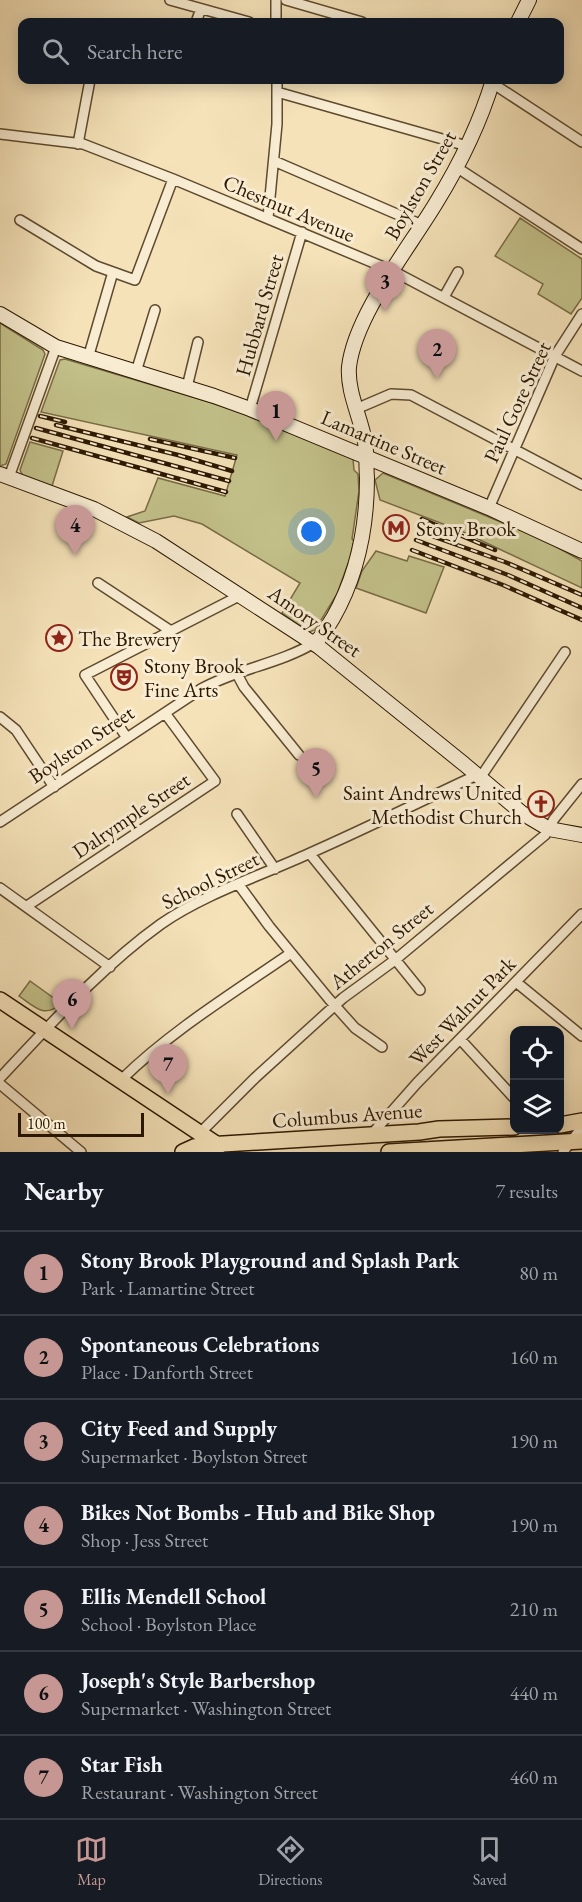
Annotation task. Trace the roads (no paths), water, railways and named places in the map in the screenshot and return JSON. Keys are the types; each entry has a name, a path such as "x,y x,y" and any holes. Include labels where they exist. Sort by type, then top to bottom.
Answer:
{"main road":[{"path":"0,1000 223,1148"},
{"path":"564,1124 582,1121"},
{"name":"Columbus Avenue","path":"183,1152 198,1146 223,1148 439,1129 510,1126"},
{"name":"Columbus Avenue","path":"389,1152 572,1145"}],"street":[{"path":"170,0 234,18"},
{"path":"276,0 276,18"},
{"path":"286,0 348,18"},
{"path":"520,18 530,0"},
{"path":"198,18 201,9"},
{"path":"78,144 89,84"},
{"path":"268,219 274,161 277,84"},
{"name":"Boylston Street","path":"0,822 201,689 298,651 322,636 341,603 360,550 366,511 365,440 356,409 349,370 353,349 369,309 468,146 492,84"},
{"path":"497,84 582,142"},
{"path":"277,92 468,146"},
{"name":"Chestnut Avenue","path":"0,134 78,144 109,153 173,179 393,271 582,371"},
{"path":"274,161 422,225"},
{"path":"456,167 582,249"},
{"path":"20,220 96,266 135,280 173,179"},
{"name":"Hubbard Street","path":"250,409 302,232"},
{"path":"88,358 113,272"},
{"path":"444,297 458,272"},
{"path":"136,372 155,310"},
{"name":"Lamartine Street","path":"0,314 56,348 187,387 250,409 489,508 582,551"},
{"name":"Paul Gore Street","path":"489,508 555,356 582,314"},
{"path":"187,387 198,342"},
{"path":"4,476 56,348"},
{"path":"356,409 391,394 411,395 582,485"},
{"name":"Amory Street","path":"4,476 80,503 124,523 241,595 314,643 479,776 516,810 549,829 582,835"},
{"path":"98,583 171,631"},
{"path":"127,738 85,675 241,595"},
{"path":"479,776 565,652"},
{"path":"237,674 244,687 299,755"},
{"name":"Dalrymple Street","path":"27,906 214,781 165,713"},
{"path":"0,717 16,730 54,787"},
{"name":"School Street","path":"0,1078 110,967 138,942 177,914 199,901 310,854 479,776"},
{"name":"Atherton Street","path":"200,1133 255,1078 335,1005 394,960 545,835 554,819 582,784"},
{"path":"237,814 275,869"},
{"path":"310,854 420,990"},
{"path":"239,885 329,999 355,1028 382,1047"},
{"path":"0,888 110,967"},
{"name":"West Walnut Park","path":"371,1135 417,1083 581,917"},
{"path":"121,1080 142,1060 219,1002 291,952"},
{"path":"516,982 582,1036"},
{"path":"460,1040 510,1094"},
{"path":"0,1084 81,1152"},
{"path":"572,1145 582,1127"}],"railway":[{"path":"40,416 65,422"},
{"path":"56,425 178,455 232,471"},
{"path":"36,428 229,481"},
{"path":"32,438 226,492"},
{"path":"150,439 235,458"},
{"path":"422,519 495,550"},
{"path":"418,531 505,562 582,595"},
{"path":"416,540 508,575 582,608"},
{"path":"412,550 503,585 582,620"}],"place":[{"name":"City Feed and Supply","path":"385,311"},
{"name":"Spontaneous Celebrations","path":"437,379"},
{"name":"Stony Brook Playground and Splash Park","path":"276,441"},
{"name":"Stony Brook","path":"396,528"},
{"name":"Bikes Not Bombs - Hub and Bike Shop","path":"75,555"},
{"name":"The Brewery","path":"59,638"},
{"name":"Stony Brook Fine Arts","path":"124,677"},
{"name":"Ellis Mendell School","path":"316,798"},
{"name":"Saint Andrews United Methodist Church","path":"541,804"},
{"name":"Joseph's Style Barbershop","path":"72,1029"},
{"name":"Star Fish","path":"168,1094"}]}
